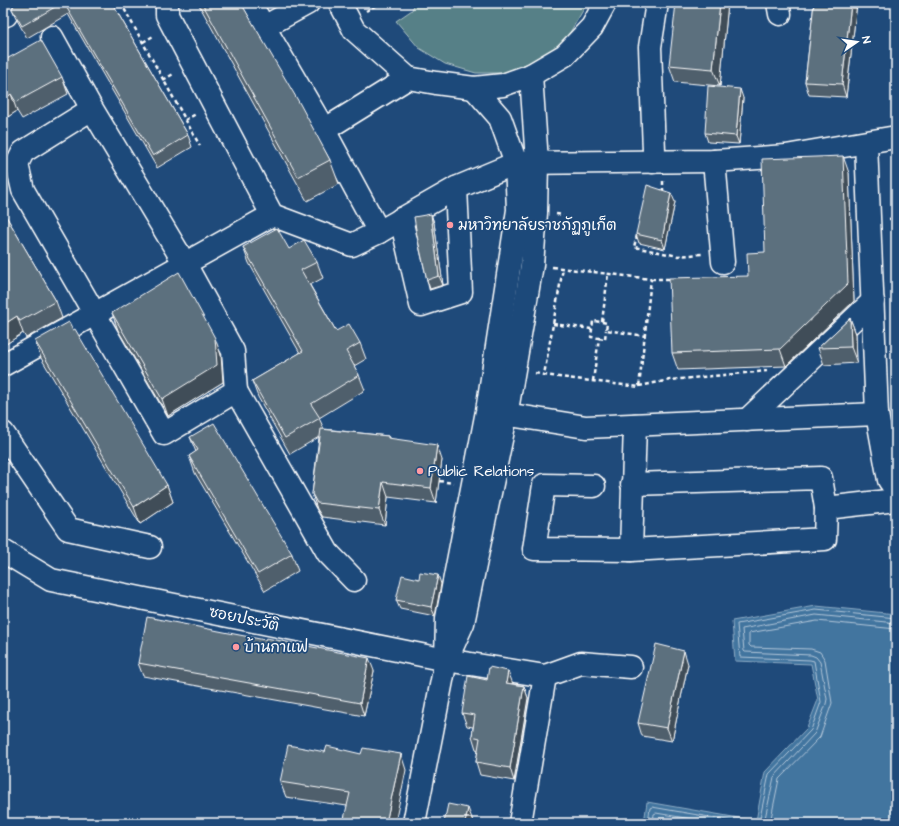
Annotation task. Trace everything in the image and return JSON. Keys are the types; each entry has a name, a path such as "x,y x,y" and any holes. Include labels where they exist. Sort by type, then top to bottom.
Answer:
{"street":[{"path":"167,3 167,15 272,215 352,245 379,232 456,188 516,163 537,162 658,169 714,161 786,156 896,137"},
{"path":"250,3 324,130 379,232"},
{"path":"264,27 308,3"},
{"path":"340,3 354,30 408,78 474,88 503,84 532,75 565,55 592,27 605,3"},
{"path":"657,3 650,47 654,151 658,169"},
{"path":"52,37 92,109 185,264 233,351 236,391 328,553 354,580"},
{"path":"497,413 532,265 536,213 537,162 532,75"},
{"path":"324,130 408,78"},
{"path":"414,823 446,660 463,623 497,413 518,210 516,163 500,118 474,88"},
{"path":"92,109 23,152 17,164 23,190 164,434 236,391"},
{"path":"866,143 878,414 889,480 896,490"},
{"path":"714,161 723,257"},
{"path":"401,219 421,305 462,292 456,188"},
{"path":"3,365 272,215"},
{"path":"747,420 873,301"},
{"path":"497,413 586,427 878,414"},
{"path":"631,550 635,425"},
{"path":"3,433 68,529 150,547"},
{"path":"594,486 544,485 534,549 631,550 825,539 826,508 821,478 632,484"},
{"path":"826,508 896,500"},
{"name":"ซอยประวัติ","path":"3,551 52,580 446,660 545,676"},
{"path":"520,823 545,676 581,663 631,667"}],"path":[{"path":"121,3 200,146"},
{"path":"658,169 662,197"},
{"path":"656,191 662,193"},
{"path":"638,233 634,247 678,256 723,257"},
{"path":"532,265 651,279 674,279"},
{"path":"544,375 563,268"},
{"path":"602,322 608,274"},
{"path":"639,386 651,279"},
{"path":"593,321 602,322 607,323 605,338 591,337 593,321"},
{"path":"553,324 592,329"},
{"path":"606,330 645,336"},
{"path":"593,381 599,338"},
{"path":"535,374 639,386 670,380 770,371"},
{"path":"439,481 457,484"}],"green space":[{"path":"415,3 586,3 569,34 546,57 512,73 476,73 445,64 419,48 396,21 412,10"}],"water":[{"path":"816,606 896,614 896,823 644,823 647,802 756,821 765,772 807,728 818,700 811,664 735,661 732,621"}],"building":[{"path":"14,3 62,3 22,26 12,9"},
{"path":"64,3 112,3 188,135 153,156"},
{"path":"202,3 241,3 300,104 330,160 298,177"},
{"path":"676,3 720,3 713,69 669,65"},
{"path":"814,3 851,3 842,84 805,82"},
{"path":"41,40 62,77 16,102 11,94 3,100 3,61"},
{"path":"708,86 740,89 736,136 705,133"},
{"path":"843,156 848,284 780,349 672,353 669,278 748,276 747,253 765,252 762,159"},
{"path":"647,185 671,193 662,240 636,234"},
{"path":"3,211 56,301 20,321 17,316 3,325"},
{"path":"431,214 439,276 427,280 414,217"},
{"path":"277,228 289,249 304,240 317,262 301,270 336,331 349,324 360,343 346,351 359,375 311,404 320,418 285,438 252,381 303,351 243,247"},
{"path":"179,272 215,338 217,365 162,399 112,313"},
{"path":"850,318 851,347 818,348"},
{"path":"69,322 73,330 75,329 167,485 134,507 35,341"},
{"path":"214,423 292,554 258,574 189,456 198,450 190,437"},
{"path":"321,429 388,436 388,438 437,445 431,488 383,482 379,510 317,503 312,494"},
{"path":"420,572 438,575 431,607 396,600 402,575 419,579"},
{"path":"147,617 369,658 360,703 138,663"},
{"path":"656,644 684,651 667,728 638,723"},
{"path":"489,667 508,671 506,683 524,686 510,768 476,762 480,738 472,736 475,715 462,713 468,676 487,680"},
{"path":"288,745 325,752 327,746 361,754 363,748 401,754 386,823 343,823 350,793 280,782"},
{"path":"448,804 468,808 465,823 444,823"}],"place":[{"name":"มหาวิทยาลัยราชภัฏภูเก็ต","path":"450,225"},
{"name":"Public Relations","path":"420,471"},
{"name":"บ้านกาแฟ","path":"236,647"}]}
